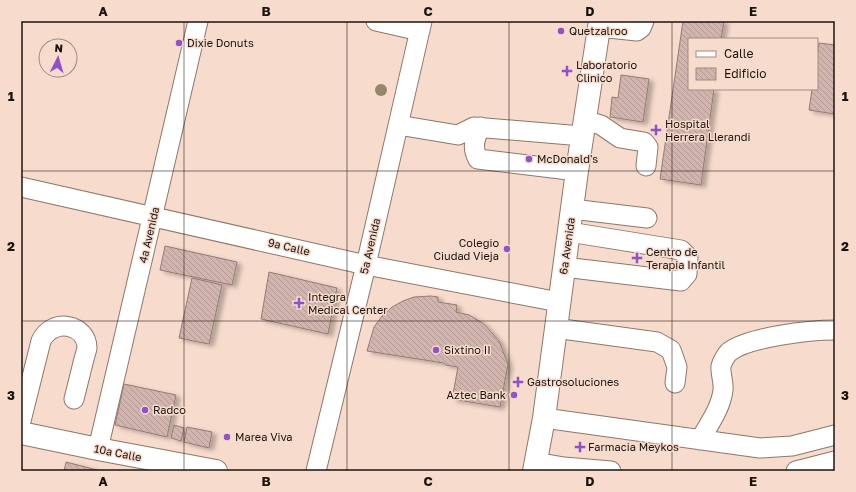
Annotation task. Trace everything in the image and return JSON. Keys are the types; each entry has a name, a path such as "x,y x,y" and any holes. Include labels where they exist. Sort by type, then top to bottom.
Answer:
{"main road":[{"name":"6a Avenida","path":"534,467 544,418 555,328 599,24"},
{"name":"10a Calle","path":"21,433 98,449 172,467 216,471"}],"street":[{"name":"4a Avenida","path":"98,449 198,21"},
{"path":"376,21 421,26"},
{"path":"624,21 644,22"},
{"path":"599,24 637,31 644,22"},
{"name":"5a Avenida","path":"316,471 366,265 421,26"},
{"path":"398,125 458,135 474,127 583,128 601,125 620,138 644,142 648,146 646,166"},
{"path":"481,127 475,142 474,153 478,159 577,171"},
{"name":"9a Calle","path":"21,187 366,265 559,302"},
{"path":"572,209 647,218"},
{"path":"564,267 681,281 687,274 688,257 681,250 569,232"},
{"path":"21,421 41,341 44,333 52,328 62,326 70,327 80,332 84,338 87,348 74,399"},
{"path":"555,328 657,342 671,350 677,367 675,383"},
{"path":"700,440 719,407 723,389 721,366 727,353 743,344 777,336 835,330"},
{"path":"544,418 760,448 792,446 835,435"},
{"path":"796,471 835,461"},
{"path":"534,467 564,467 612,471"}],"building":[{"path":"683,21 724,21 721,38 688,38 688,90 714,90 701,185 660,179"},
{"path":"819,43 835,45 835,114 809,110 812,90 818,90"},
{"path":"621,75 649,79 643,122 610,117 612,97 618,98"},
{"path":"165,246 237,262 232,285 160,270"},
{"name":"Integra Medical Center","path":"269,272 337,288 328,334 261,319"},
{"path":"192,278 222,285 209,344 179,338"},
{"name":"Sixtino II","path":"414,297 438,297 438,302 457,305 456,312 469,315 484,324 499,341 508,364 500,407 452,399 458,367 446,365 444,363 367,351 374,327 382,316 392,307"},
{"name":"Radco","path":"124,384 176,395 167,437 115,425"},
{"path":"174,425 184,428 181,441 171,438"},
{"path":"187,427 212,432 209,448 184,442"},
{"path":"66,462 101,471 64,471"}],"place":[{"name":"Quetzalroo","path":"561,31"},
{"name":"Dixie Donuts","path":"179,43"},
{"name":"Laboratorio Clinico","path":"567,71"},
{"name":"Hospital Herrera Llerandi","path":"656,130"},
{"name":"McDonald's","path":"529,159"},
{"name":"Colegio Ciudad Vieja","path":"507,249"},
{"name":"Centro de Terapia Infantil","path":"637,258"},
{"name":"Integra Medical Center","path":"299,303"},
{"name":"Sixtino II","path":"436,350"},
{"name":"Gastrosoluciones","path":"518,382"},
{"name":"Aztec Bank","path":"514,395"},
{"name":"Radco","path":"145,410"},
{"name":"Marea Viva","path":"227,437"},
{"name":"Farmacia Meykos","path":"580,447"}]}
